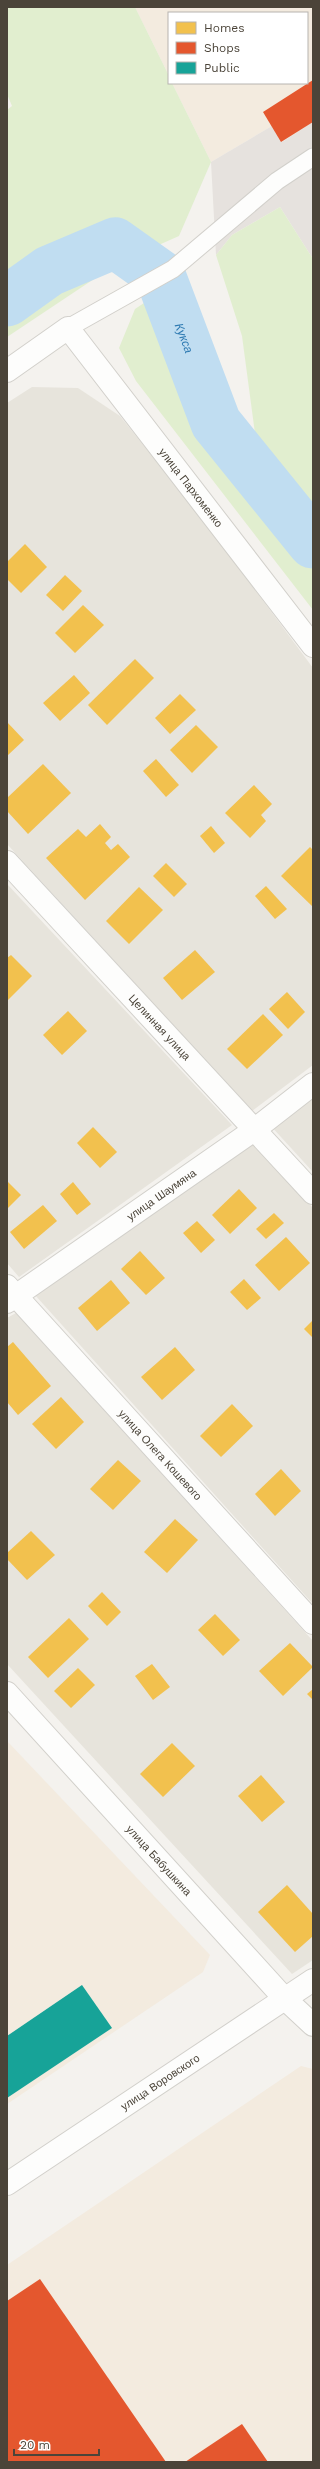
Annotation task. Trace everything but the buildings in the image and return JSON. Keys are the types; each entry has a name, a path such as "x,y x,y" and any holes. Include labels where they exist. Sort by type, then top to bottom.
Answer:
{"street":[{"path":"7,371 68,328"},
{"name":"улица Пархоменко","path":"68,328 313,646"},
{"name":"Целинная улица","path":"7,862 313,1193"},
{"name":"улица Шаумяна","path":"10,1295 254,1130 313,1084"},
{"name":"улица Олега Кошевого","path":"10,1295 313,1623"},
{"name":"улица Бабушкина","path":"7,1693 284,1998 313,2025"},
{"name":"улица Воровского","path":"7,2184 313,1980"}],"lane":[{"path":"68,328 173,269 277,181 313,157"}],"shaded area":[{"path":"135,7 313,7 313,122 281,142 272,126 211,162 172,84 308,84 308,12 168,12 168,74"},
{"path":"313,122 313,259 280,207 232,235 216,255 211,162 272,126 282,142"},
{"path":"32,387 78,388 120,416 204,521 313,668 313,1065 252,1111 7,844 7,403"},
{"path":"7,884 232,1125 19,1277 7,1263"},
{"path":"313,1094 313,1172 270,1125"},
{"path":"252,1142 313,1208 313,1604 35,1295"},
{"path":"16,1313 313,1641 313,1960 292,1974 7,1664 7,1318"},
{"path":"7,1741 210,1955 203,1972 7,2104"},
{"path":"301,2066 313,2069 313,2462 7,2462 7,2265"}],"green space":[{"path":"7,7 135,7 168,74 168,84 172,84 211,162 179,236 118,263 7,337 7,110 12,106 7,94"},
{"path":"280,207 313,259 313,515 256,441 242,336 216,255 232,235"},
{"path":"153,297 213,436 313,558 313,610 136,381 119,348 135,309"}],"waterway":[{"name":"Кукса","path":"7,301 49,271 115,243 160,275 216,423 313,543"}]}
